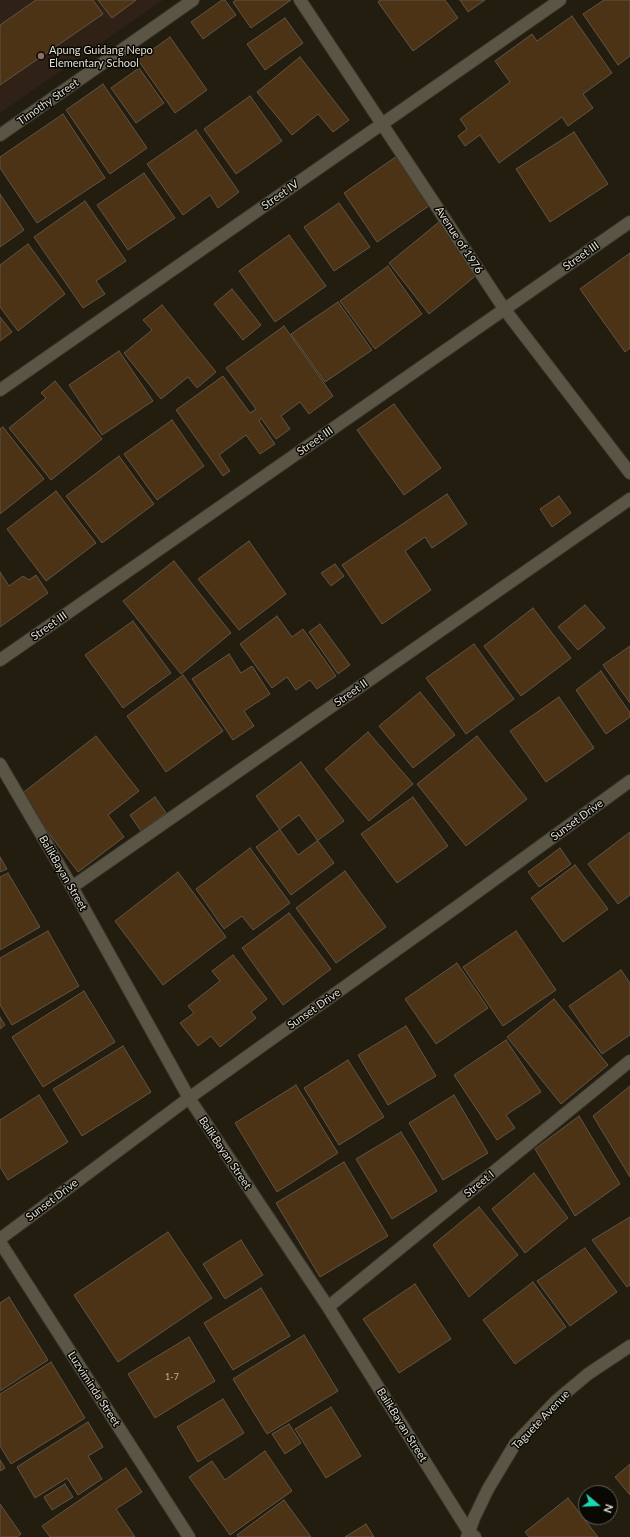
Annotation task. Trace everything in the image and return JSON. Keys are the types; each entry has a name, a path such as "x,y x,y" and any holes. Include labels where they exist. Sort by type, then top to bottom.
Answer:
{"street":[{"name":"Timothy Street","path":"0,135 193,0"},
{"name":"Avenue of 1976","path":"300,0 505,310 630,473"},
{"name":"Street IV","path":"0,390 560,0"},
{"name":"Street III","path":"0,660 630,222"},
{"name":"Street II","path":"72,888 630,499"},
{"name":"BalikBayan Street","path":"0,764 72,888 188,1098 328,1307 470,1535"},
{"name":"Sunset Drive","path":"0,1240 188,1098 452,911 630,781"},
{"name":"Street I","path":"328,1307 630,1061"},
{"name":"Luzviminda Street","path":"0,1240 189,1537"},
{"name":"Taguete Avenue","path":"470,1535 488,1489 515,1444 557,1400 588,1374 630,1346"}],"shaded area":[{"name":"Apung Guidang Nepo Elementary School","path":"0,0 163,0 0,113"}],"building":[{"path":"36,0 93,0 103,14 0,85 0,25"},
{"path":"98,0 136,0 112,18"},
{"path":"222,0 225,0 236,15 203,39 191,22"},
{"path":"236,0 291,0 251,28 233,2"},
{"path":"380,0 445,0 458,18 413,51 378,2"},
{"path":"460,0 485,0 468,12"},
{"path":"604,0 630,0 630,56 618,65 583,14"},
{"path":"572,16 612,73 583,94 593,108 568,126 562,117 499,163 480,135 465,146 458,136 467,129 460,119 510,82 495,61 532,34 537,41"},
{"path":"285,18 303,43 265,70 247,44"},
{"path":"170,37 207,90 175,113 138,60"},
{"path":"300,57 349,120 333,132 318,114 292,135 257,92"},
{"path":"139,68 164,103 136,123 111,88"},
{"path":"103,84 147,148 110,174 66,110"},
{"path":"250,96 282,141 236,174 204,129"},
{"path":"63,114 105,178 37,223 0,168 0,157"},
{"path":"196,130 239,192 218,208 210,195 183,215 147,164"},
{"path":"574,132 608,184 550,222 516,169"},
{"path":"397,156 430,205 377,242 344,193"},
{"path":"144,173 175,218 128,250 97,205"},
{"path":"0,194 24,230 0,247"},
{"path":"85,201 126,261 96,281 105,294 83,308 34,237"},
{"path":"339,203 370,247 334,271 304,227"},
{"path":"439,222 479,273 429,314 389,263"},
{"path":"289,235 326,286 275,322 239,271"},
{"path":"28,244 65,294 18,331 0,307 0,265"},
{"path":"630,253 630,348 625,352 580,289"},
{"path":"388,266 422,314 375,349 340,301"},
{"path":"232,289 261,325 243,340 214,304"},
{"path":"338,302 372,350 325,382 291,334"},
{"path":"162,305 216,372 197,388 188,377 161,399 124,353 152,330 143,320"},
{"path":"0,317 12,332 0,341"},
{"path":"284,326 333,396 309,414 300,402 281,416 290,429 276,439 261,418 259,421 275,444 260,454 246,435 219,455 230,471 223,476 176,410 223,376 250,413 256,409 226,368"},
{"path":"119,351 153,401 102,435 69,385"},
{"path":"55,381 102,439 51,480 9,428 46,398 41,393"},
{"path":"394,404 441,468 404,495 357,430"},
{"path":"172,420 204,466 157,500 124,454"},
{"path":"3,427 44,479 0,514 0,429"},
{"path":"119,456 154,504 102,543 66,496"},
{"path":"56,491 96,543 46,581 7,529"},
{"path":"447,494 467,524 432,548 425,537 405,551 431,590 382,624 342,565"},
{"path":"559,496 571,513 552,527 540,509"},
{"path":"249,541 286,594 239,630 198,579"},
{"path":"174,561 231,633 181,674 123,601"},
{"path":"335,564 344,576 331,586 321,573"},
{"path":"0,572 9,586 23,576 29,580 36,575 48,593 0,627"},
{"path":"585,605 605,628 578,650 558,627"},
{"path":"533,608 571,658 521,696 484,646"},
{"path":"277,616 292,637 303,629 336,676 317,689 310,680 296,690 287,677 272,688 240,644"},
{"path":"133,621 171,673 123,708 85,655"},
{"path":"320,624 350,665 338,674 309,632"},
{"path":"474,644 514,699 466,734 426,678"},
{"path":"630,646 630,703 603,665"},
{"path":"229,654 241,673 252,666 270,694 244,711 254,726 233,740 192,679"},
{"path":"601,671 630,713 630,717 606,734 576,690"},
{"path":"183,675 223,731 166,772 127,716"},
{"path":"420,692 455,735 413,768 379,726"},
{"path":"559,697 594,748 546,782 510,731"},
{"path":"368,732 413,784 369,821 325,769"},
{"path":"96,736 139,791 108,815 124,837 78,872 20,795"},
{"path":"477,736 527,799 466,846 417,784"},
{"path":"301,762 344,821 298,855 256,796"},
{"path":"155,797 166,813 141,831 130,815"},
{"path":"413,797 448,846 397,883 361,834"},
{"path":"299,815 334,863 291,895 256,847"},
{"path":"630,832 630,895 618,904 588,864"},
{"path":"250,848 290,903 253,930 242,916 224,929 196,889"},
{"path":"560,848 571,864 539,887 528,872"},
{"path":"0,857 7,869 0,872"},
{"path":"575,865 608,909 563,942 531,898"},
{"path":"345,871 386,927 336,963 296,908"},
{"path":"178,872 226,937 163,985 115,921"},
{"path":"8,873 40,927 0,950 0,877"},
{"path":"289,913 331,969 283,1005 242,948"},
{"path":"48,931 79,986 12,1025 0,1005 0,958"},
{"path":"516,931 556,990 503,1026 463,967"},
{"path":"233,955 267,999 251,1012 256,1018 220,1047 211,1036 198,1046 180,1023 194,1013 188,1006 220,981 212,971"},
{"path":"457,963 488,1008 436,1044 405,999"},
{"path":"621,970 630,983 630,1035 602,1054 569,1006"},
{"path":"84,991 115,1042 43,1087 12,1037"},
{"path":"554,999 608,1065 561,1104 507,1037"},
{"path":"0,1017 5,1025 0,1029"},
{"path":"406,1026 436,1076 388,1105 358,1055"},
{"path":"506,1040 541,1092 506,1115 515,1128 497,1140 454,1075"},
{"path":"123,1046 151,1092 82,1136 53,1089"},
{"path":"348,1060 384,1117 339,1145 304,1088"},
{"path":"296,1085 338,1153 277,1192 235,1123"},
{"path":"630,1086 630,1177 593,1116"},
{"path":"39,1095 68,1142 8,1180 0,1167 0,1120"},
{"path":"454,1095 488,1153 443,1180 409,1123"},
{"path":"579,1116 620,1184 575,1216 535,1149"},
{"path":"401,1132 437,1191 392,1219 356,1159"},
{"path":"344,1162 388,1236 320,1277 276,1203"},
{"path":"534,1173 568,1218 525,1253 492,1209"},
{"path":"479,1207 518,1255 469,1297 433,1245"},
{"path":"630,1217 630,1285 627,1287 592,1240"},
{"path":"168,1232 212,1298 118,1362 74,1295"},
{"path":"241,1240 263,1275 225,1299 203,1264"},
{"path":"585,1248 617,1292 570,1326 537,1281"},
{"path":"533,1282 566,1327 515,1364 483,1320"},
{"path":"415,1284 451,1339 399,1373 363,1319"},
{"path":"261,1288 290,1336 233,1370 204,1323"},
{"path":"9,1297 48,1360 0,1391 0,1303"},
{"path":"304,1335 338,1391 267,1434 233,1379"},
{"path":"189,1337 215,1381 155,1418 128,1374"},
{"path":"51,1362 85,1418 11,1464 0,1446 0,1394"},
{"path":"223,1399 244,1433 198,1462 177,1427"},
{"path":"331,1407 361,1456 326,1478 295,1429"},
{"path":"88,1422 103,1447 88,1456 102,1479 78,1495 67,1478 35,1498 17,1467"},
{"path":"289,1424 301,1443 285,1454 272,1434"},
{"path":"265,1451 292,1491 230,1535 189,1477 212,1461 225,1480"},
{"path":"0,1460 5,1468 0,1471"},
{"path":"630,1464 630,1495 615,1477"},
{"path":"126,1468 142,1492 116,1509 135,1537 50,1537 42,1526"},
{"path":"65,1484 73,1497 52,1510 44,1497"},
{"path":"568,1498 578,1511 578,1525 589,1525 598,1537 529,1537 525,1532"},
{"path":"284,1500 311,1537 238,1537 237,1535"},
{"path":"0,1504 21,1534 17,1537 0,1537"},
{"path":"366,1524 374,1537 345,1537"}],"place":[{"name":"Apung Guidang Nepo Elementary School","path":"41,56"}]}
